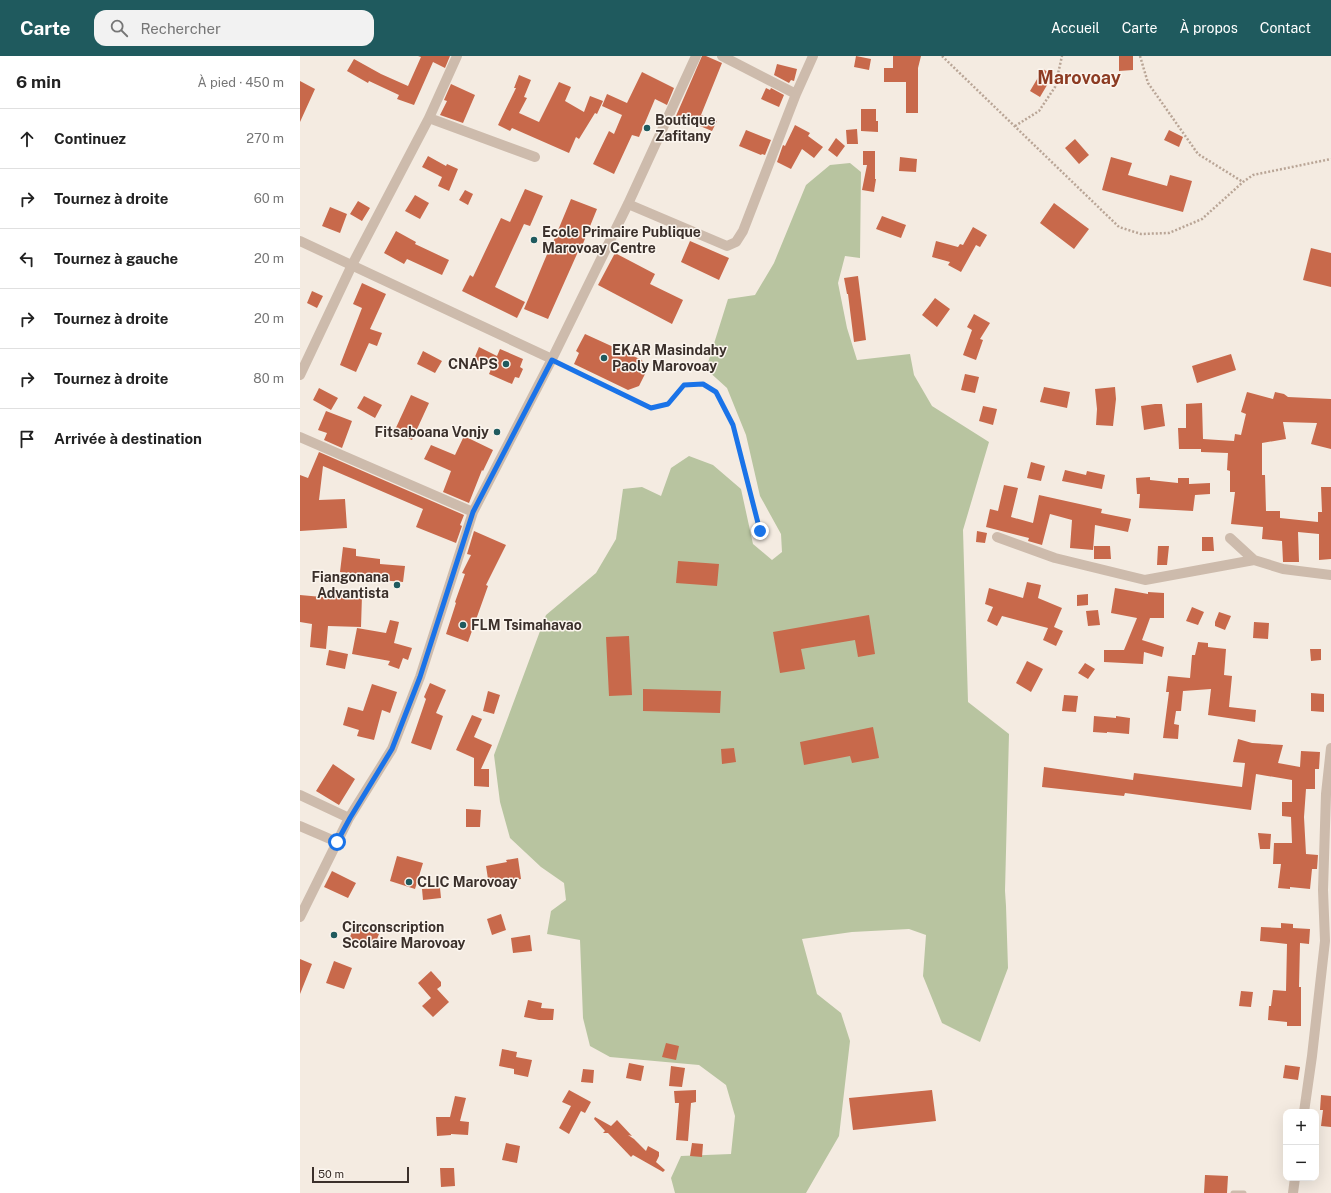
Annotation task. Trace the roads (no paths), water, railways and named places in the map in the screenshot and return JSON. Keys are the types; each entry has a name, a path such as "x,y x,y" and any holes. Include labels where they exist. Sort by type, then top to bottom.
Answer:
{"street":[{"path":"300,375 352,265 429,118 457,56"},
{"path":"300,917 350,818 392,749 420,677 473,512 552,360 628,204 696,56"},
{"path":"722,56 796,94"},
{"path":"628,204 727,246 736,242 743,231 796,94 813,56"},
{"path":"429,118 535,157"},
{"path":"300,241 552,360"},
{"path":"300,437 473,512"},
{"path":"997,537 1055,558 1146,580 1254,560"},
{"path":"1230,538 1254,560 1284,569 1331,576"},
{"path":"1304,1109 1325,940 1323,890 1326,810 1331,748"},
{"path":"300,795 350,818"},
{"path":"300,826 337,842"},
{"path":"1293,1193 1294,1181"}],"lane":[{"path":"1233,1193 1244,1193"}],"place":[{"name":"Boutique Zafitany","path":"647,128"},
{"name":"Ecole Primaire Publique Marovoay Centre","path":"534,240"},
{"name":"EKAR Masindahy Paoly Marovoay","path":"604,358"},
{"name":"CNAPS","path":"506,364"},
{"name":"Fitsaboana Vonjy","path":"497,432"},
{"name":"Fiangonana Advantista","path":"397,585"},
{"name":"FLM Tsimahavao","path":"463,625"},
{"name":"CLIC Marovoay","path":"409,882"},
{"name":"Circonscription Scolaire Marovoay","path":"334,935"}],"district":[{"name":"Marovoay","path":"1079,78"}]}
